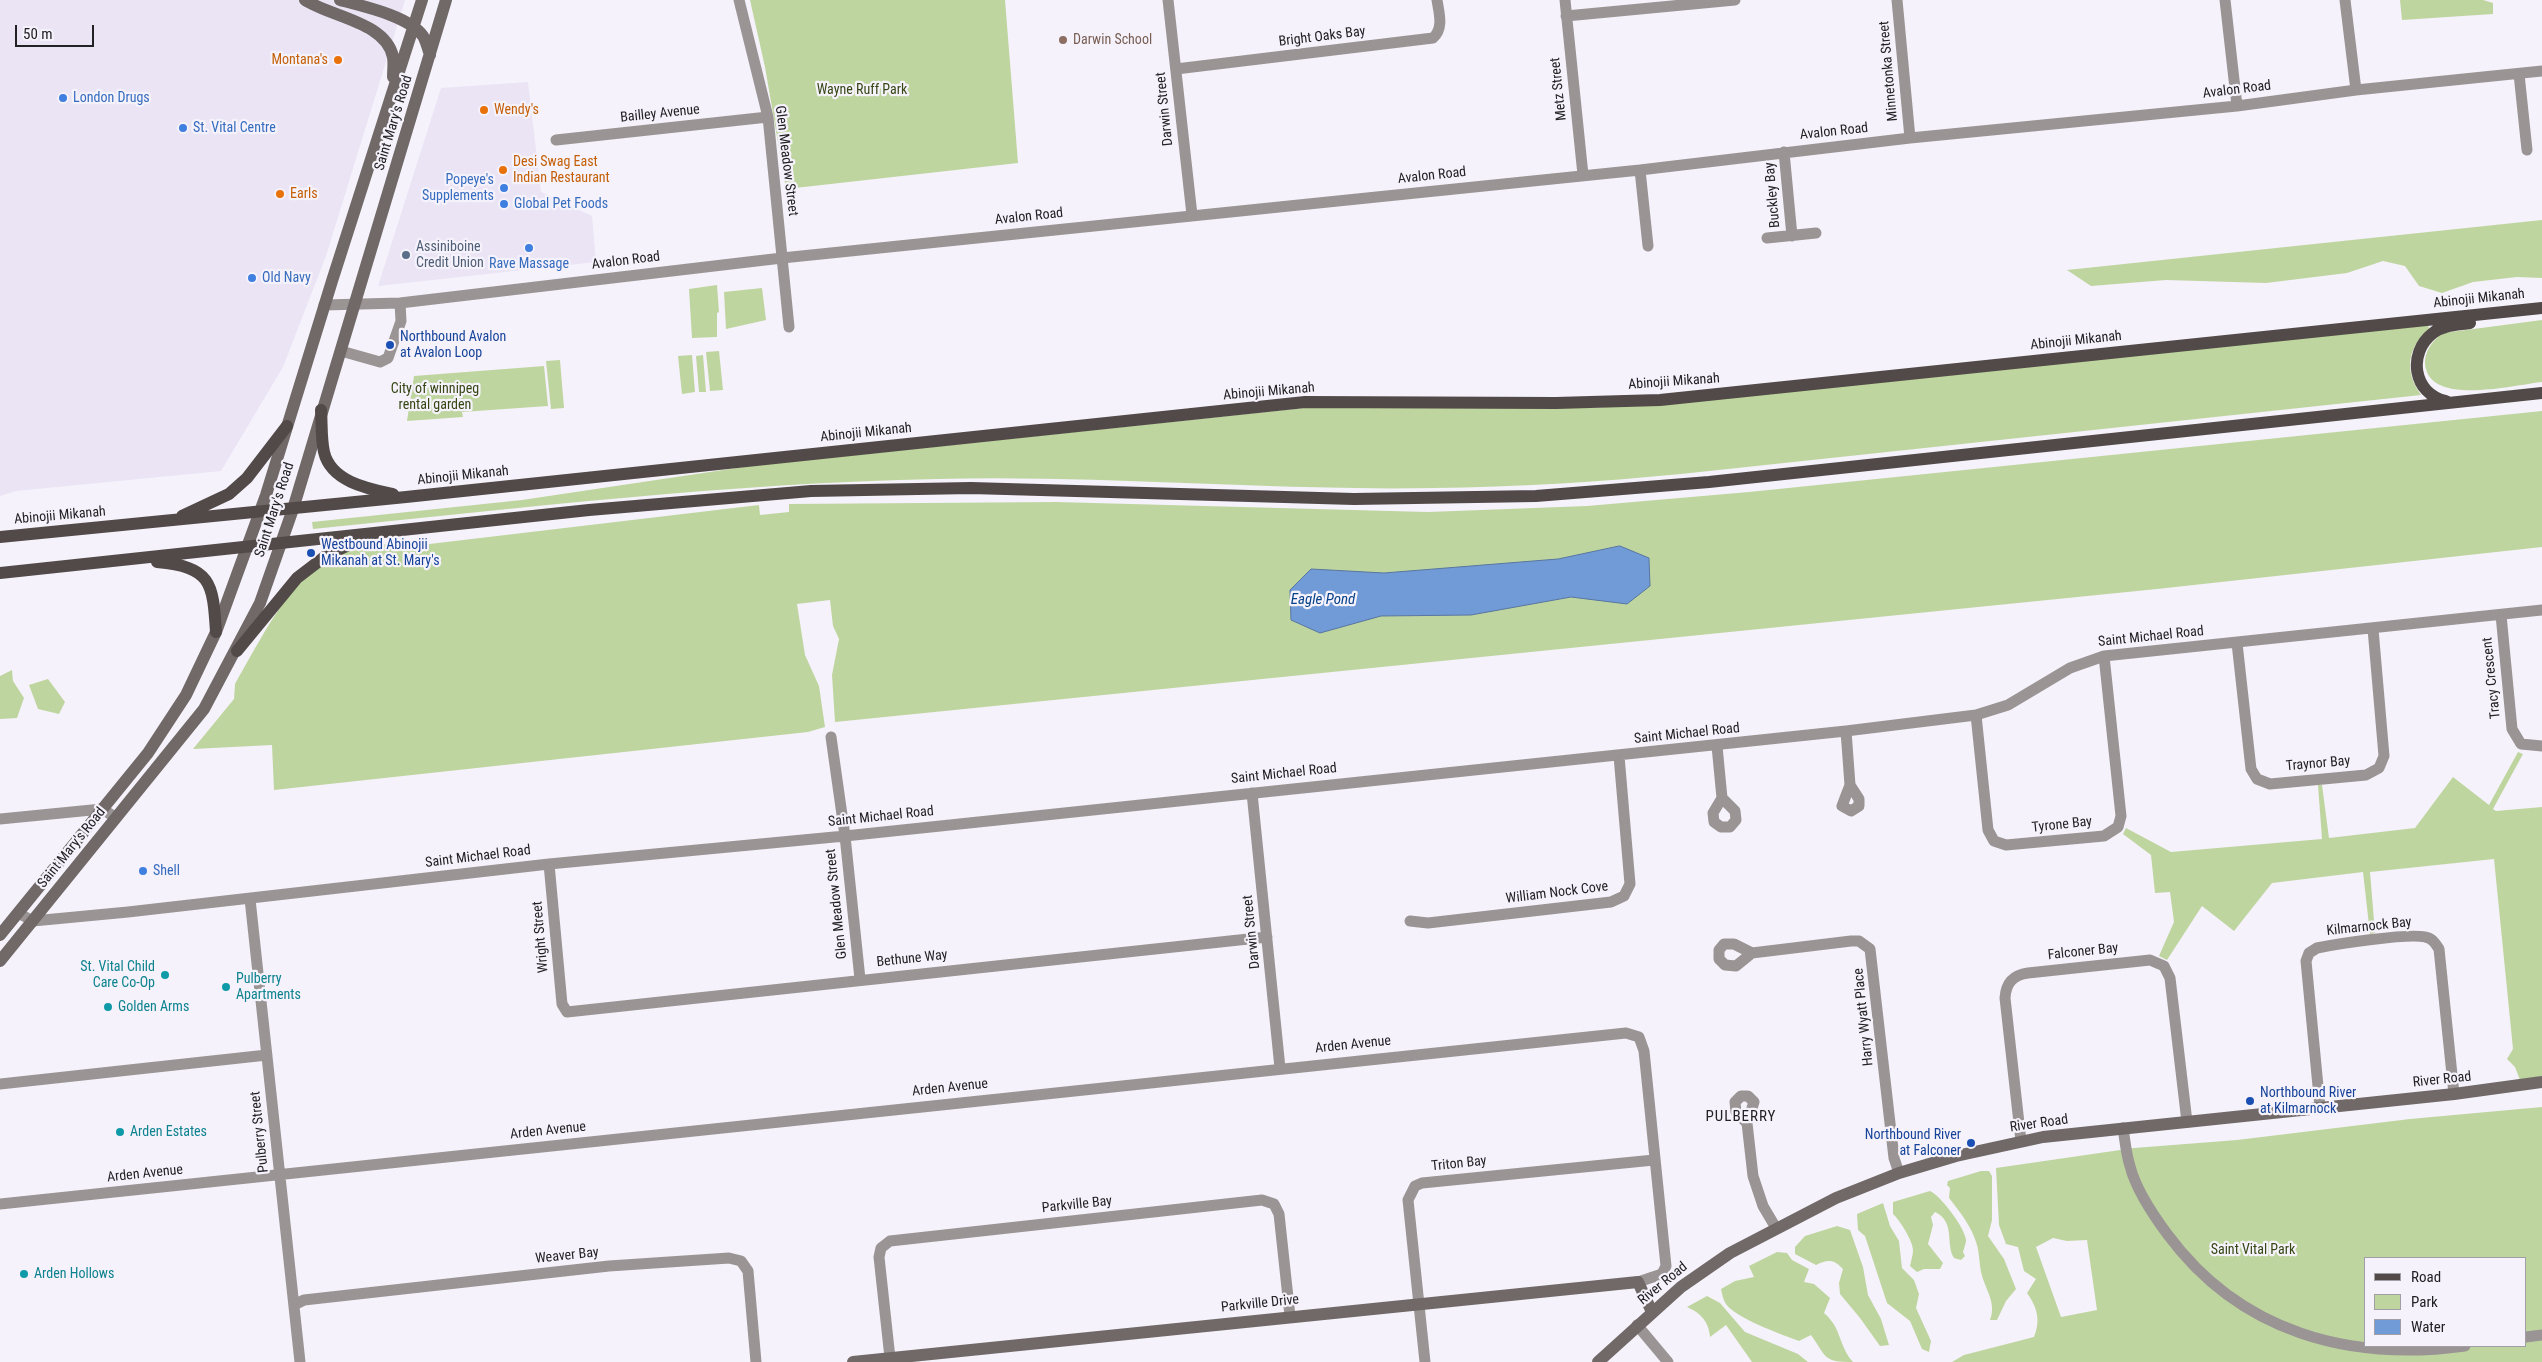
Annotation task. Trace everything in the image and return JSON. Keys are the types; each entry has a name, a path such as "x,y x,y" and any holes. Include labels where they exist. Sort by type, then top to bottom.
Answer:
{"main road":[{"path":"304,0 319,9 376,31 385,40 393,56 393,89"},
{"path":"340,0 371,8 413,27 422,36 430,54"},
{"name":"Saint Mary's Road","path":"0,935 148,753 186,695 216,632 249,546 422,0"},
{"name":"Saint Mary's Road","path":"0,961 204,709 237,651 260,603 293,508 321,410 356,305 444,1"},
{"name":"Abinojii Mikanah","path":"0,537 406,497 1305,402 1556,403 1660,400 2542,308"},
{"path":"2454,402 2437,399 2428,394 2419,379 2417,361 2426,340 2435,332 2446,327 2542,314"},
{"path":"0,573 589,510 811,490 971,488 1354,499 1536,496 1709,482 2542,393"},
{"path":"321,410 324,454 333,469 349,481 367,489 406,497"},
{"path":"173,520 229,494 247,478 287,426"},
{"path":"237,651 297,578 327,555 375,533"},
{"path":"129,560 180,564 196,570 207,582 214,594 216,632"},
{"name":"River Road","path":"1598,1362 1652,1312 1707,1268 1776,1228 1836,1198 1898,1173 1956,1156 2021,1141 2123,1128 2454,1094 2542,1082"},
{"path":"1638,1282 1652,1312"},
{"name":"Parkville Drive","path":"853,1362 1638,1282"}],"street":[{"name":"Glen Meadow Street","path":"739,0 768,117 790,327"},
{"name":"Darwin Street","path":"1168,0 1192,215"},
{"name":"Bright Oaks Bay","path":"1176,69 1433,38 1438,33 1440,25 1437,0"},
{"name":"Metz Street","path":"1564,0 1583,175"},
{"path":"1566,16 1735,0"},
{"name":"Minnetonka Street","path":"1897,0 1910,138"},
{"path":"2225,0 2237,106"},
{"path":"2345,0 2356,90"},
{"name":"Avalon Road","path":"324,306 400,303 782,258 1640,170 1910,138 2237,106 2356,90 2542,71"},
{"path":"2519,74 2527,150"},
{"name":"Bailley Avenue","path":"556,140 768,117"},
{"name":"Buckley Bay","path":"1784,152 1792,236"},
{"path":"1640,170 1648,246"},
{"name":"Buckley Bay","path":"1767,238 1816,233"},
{"path":"341,351 380,362 388,358 400,321 400,303"},
{"name":"Saint Michael Road","path":"33,921 250,899 549,864 845,836 1846,731 1976,714 2008,705 2070,668 2104,656 2126,652 2237,643 2542,610"},
{"name":"Tracy Crescent","path":"2501,615 2512,729 2521,744 2542,746"},
{"name":"Traynor Bay","path":"2237,643 2251,769 2257,779 2270,784 2366,775 2379,768 2384,756 2373,629"},
{"name":"Tyrone Bay","path":"1976,714 1988,830 1994,841 2006,845 2104,836 2118,827 2121,816 2104,656"},
{"path":"1846,731 1850,785"},
{"name":"Glen Meadow Street","path":"831,737 845,836 860,980"},
{"path":"1717,746 1722,798"},
{"name":"William Nock Cove","path":"1410,921 1428,922 1612,902 1624,896 1630,884 1618,756"},
{"name":"Darwin Street","path":"1252,792 1280,1068"},
{"path":"0,819 102,809 116,817"},
{"name":"Wright Street","path":"549,864 562,1007"},
{"name":"Pulberry Street","path":"250,899 300,1362"},
{"path":"18,913 33,921"},
{"name":"Kilmarnock Bay","path":"2320,1108 2306,961 2309,953 2317,948 2374,940 2419,936 2434,942 2439,948 2454,1094"},
{"name":"Bethune Way","path":"562,1007 567,1012 1268,937"},
{"name":"Harry Wyatt Place","path":"1752,953 1851,941 1859,941 1870,949 1894,1158 1898,1173"},
{"name":"Falconer Bay","path":"2021,1141 2005,998 2009,982 2019,974 2150,960 2164,966 2170,978 2187,1122"},
{"name":"Arden Avenue","path":"0,1204 1280,1068 1633,1034 1639,1037 1644,1051 1666,1266 1662,1274 1638,1282"},
{"path":"0,1084 267,1055"},
{"path":"1747,1123 1753,1176 1763,1206 1776,1228"},
{"path":"2123,1128 2130,1166 2144,1197 2162,1227 2187,1261 2220,1291 2266,1320 2295,1331 2364,1347"},
{"name":"Triton Bay","path":"1425,1362 1408,1200 1415,1186 1422,1183 1654,1160"},
{"name":"Parkville Bay","path":"890,1358 879,1257 881,1248 890,1241 1252,1201 1269,1201 1274,1204 1279,1214 1290,1316"},
{"name":"Weaver Bay","path":"294,1304 304,1300 609,1266 729,1258 741,1261 748,1272 756,1362"},
{"path":"1637,1325 1668,1362"},
{"path":"2527,1337 2542,1335"},
{"path":"2364,1347 2389,1350 2446,1347"}],"shaded area":[{"name":"St. Vital Centre","path":"0,0 405,0 326,256 283,367 221,471 16,491 0,496"},
{"path":"528,82 541,192 592,216 596,262 378,286 441,88"}],"green space":[{"name":"Wayne Ruff Park","path":"750,0 1005,0 1018,163 786,189 765,67"},
{"path":"2400,0 2483,0 2493,3 2493,14 2402,20"},
{"path":"2542,220 2542,278 2517,277 2473,282 2442,293 2419,286 2405,266 2383,261 2347,273 2266,283 2166,280 2091,286 2067,270"},
{"path":"717,285 719,312 717,313 717,337 692,338 689,289"},
{"path":"762,288 766,320 726,329 724,292"},
{"path":"2542,320 2542,382 2495,389 2459,390 2444,387 2432,380 2426,369 2425,358 2429,348 2443,333"},
{"path":"2428,324 2429,329 2416,344 2410,360 2412,377 2421,395 1681,474 1558,484 1434,488 1310,487 1000,478 860,481 703,491 313,529 312,522 522,500 750,466 1304,408 1596,408"},
{"path":"719,351 723,390 710,391 706,352"},
{"path":"692,355 695,392 682,394 678,356"},
{"path":"703,355 706,392 699,392 696,356"},
{"path":"560,360 564,408 551,409 546,361"},
{"name":"City of winnipeg rental garden","path":"544,366 548,406 462,412 463,417 407,421 414,376"},
{"path":"2542,411 2542,547 2157,589 835,722 832,675 839,639 833,626 830,600 797,604 805,655 819,686 825,727 808,732 274,790 272,745 193,749 234,699 235,684 285,601 304,579 326,562 351,550 383,544 421,545 759,505 760,515 789,512 789,504 1056,502 1428,512 1587,506 1749,492"},
{"path":"12,670 13,681 24,698 17,718 0,719 0,676"},
{"path":"48,679 65,702 59,714 38,709 29,685"},
{"path":"2518,752 2523,754 2493,809 2496,811 2542,807 2542,1076 2520,1080 2515,1067 2507,1059 2513,1049 2494,859 2370,872 2375,933 2370,934 2363,872 2272,883 2234,931 2202,906 2167,960 2159,956 2174,922 2170,892 2155,893 2151,855 2123,834 2126,828 2171,852 2322,839 2318,785 2322,785 2329,838 2415,828 2453,777 2489,805"},
{"name":"Saint Vital Park","path":"2542,1107 2542,1362 1952,1362 1964,1355 2034,1337 2036,1331 2037,1314 2027,1293 2036,1279 2024,1271 2018,1247 2006,1244 1999,1225 1996,1168 2134,1148 2237,1140 2410,1119","holes":["2053,1238 2067,1241 2087,1240 2097,1310 2061,1317 2036,1247"]},
{"path":"1981,1171 1989,1171 1992,1176 1992,1220 1988,1236 2004,1259 2016,1289 2006,1301 1997,1320 1990,1320 1992,1304 1982,1275 1975,1238 1949,1198 1950,1188 1947,1185 1948,1181"},
{"path":"1930,1191 1946,1206 1965,1235 1966,1240 1963,1252 1965,1256 1961,1260 1954,1258 1951,1252 1946,1221 1935,1212 1931,1217 1933,1225 1928,1244 1943,1263 1940,1269 1924,1269 1917,1272 1910,1266 1913,1252 1911,1241 1899,1220 1893,1214 1893,1202"},
{"path":"1883,1203 1890,1226 1899,1241 1902,1268 1914,1280 1919,1294 1916,1308 1931,1341 1929,1352 1922,1349 1910,1321 1887,1303 1865,1236 1858,1230 1857,1214"},
{"path":"1837,1226 1850,1230 1863,1267 1868,1295 1881,1319 1889,1345 1880,1346 1840,1294 1839,1283 1843,1269 1840,1266 1831,1261 1816,1265 1795,1254 1795,1247 1805,1236"},
{"path":"1777,1252 1787,1253 1792,1260 1809,1269 1804,1282 1814,1284 1830,1298 1824,1313 1834,1325 1848,1356 1853,1362 1836,1361 1826,1357 1811,1335 1799,1341 1739,1315 1726,1304 1721,1289 1735,1281 1754,1277 1749,1266"},
{"path":"1707,1296 1720,1303 1745,1332 1798,1354 1808,1362 1752,1362 1726,1325 1710,1337 1706,1322 1696,1312 1687,1307"}],"water":[{"name":"Eagle Pond","path":"1620,546 1649,558 1650,586 1627,604 1571,597 1471,615 1381,616 1320,633 1291,620 1290,590 1311,569 1384,573 1558,559"}],"place":[{"name":"Darwin School","path":"1063,40"},
{"name":"Montana's","path":"338,60"},
{"name":"London Drugs","path":"63,98"},
{"name":"Wendy's","path":"484,110"},
{"name":"St. Vital Centre","path":"183,128"},
{"name":"Desi Swag East Indian Restaurant","path":"503,170"},
{"name":"Popeye's Supplements","path":"504,188"},
{"name":"Earls","path":"280,194"},
{"name":"Global Pet Foods","path":"504,204"},
{"name":"Rave Massage","path":"529,248"},
{"name":"Assiniboine Credit Union","path":"406,255"},
{"name":"Old Navy","path":"252,278"},
{"name":"Northbound Avalon at Avalon Loop","path":"390,345"},
{"name":"Westbound Abinojii Mikanah at St. Mary's","path":"311,553"},
{"name":"Shell","path":"143,871"},
{"name":"St. Vital Child Care Co-Op","path":"165,975"},
{"name":"Pulberry Apartments","path":"226,987"},
{"name":"Golden Arms","path":"108,1007"},
{"name":"Northbound River at Kilmarnock","path":"2250,1101"},
{"name":"Arden Estates","path":"120,1132"},
{"name":"Northbound River at Falconer","path":"1971,1143"},
{"name":"Arden Hollows","path":"24,1274"}],"district":[{"name":"PULBERRY","path":"1741,1117"}]}
